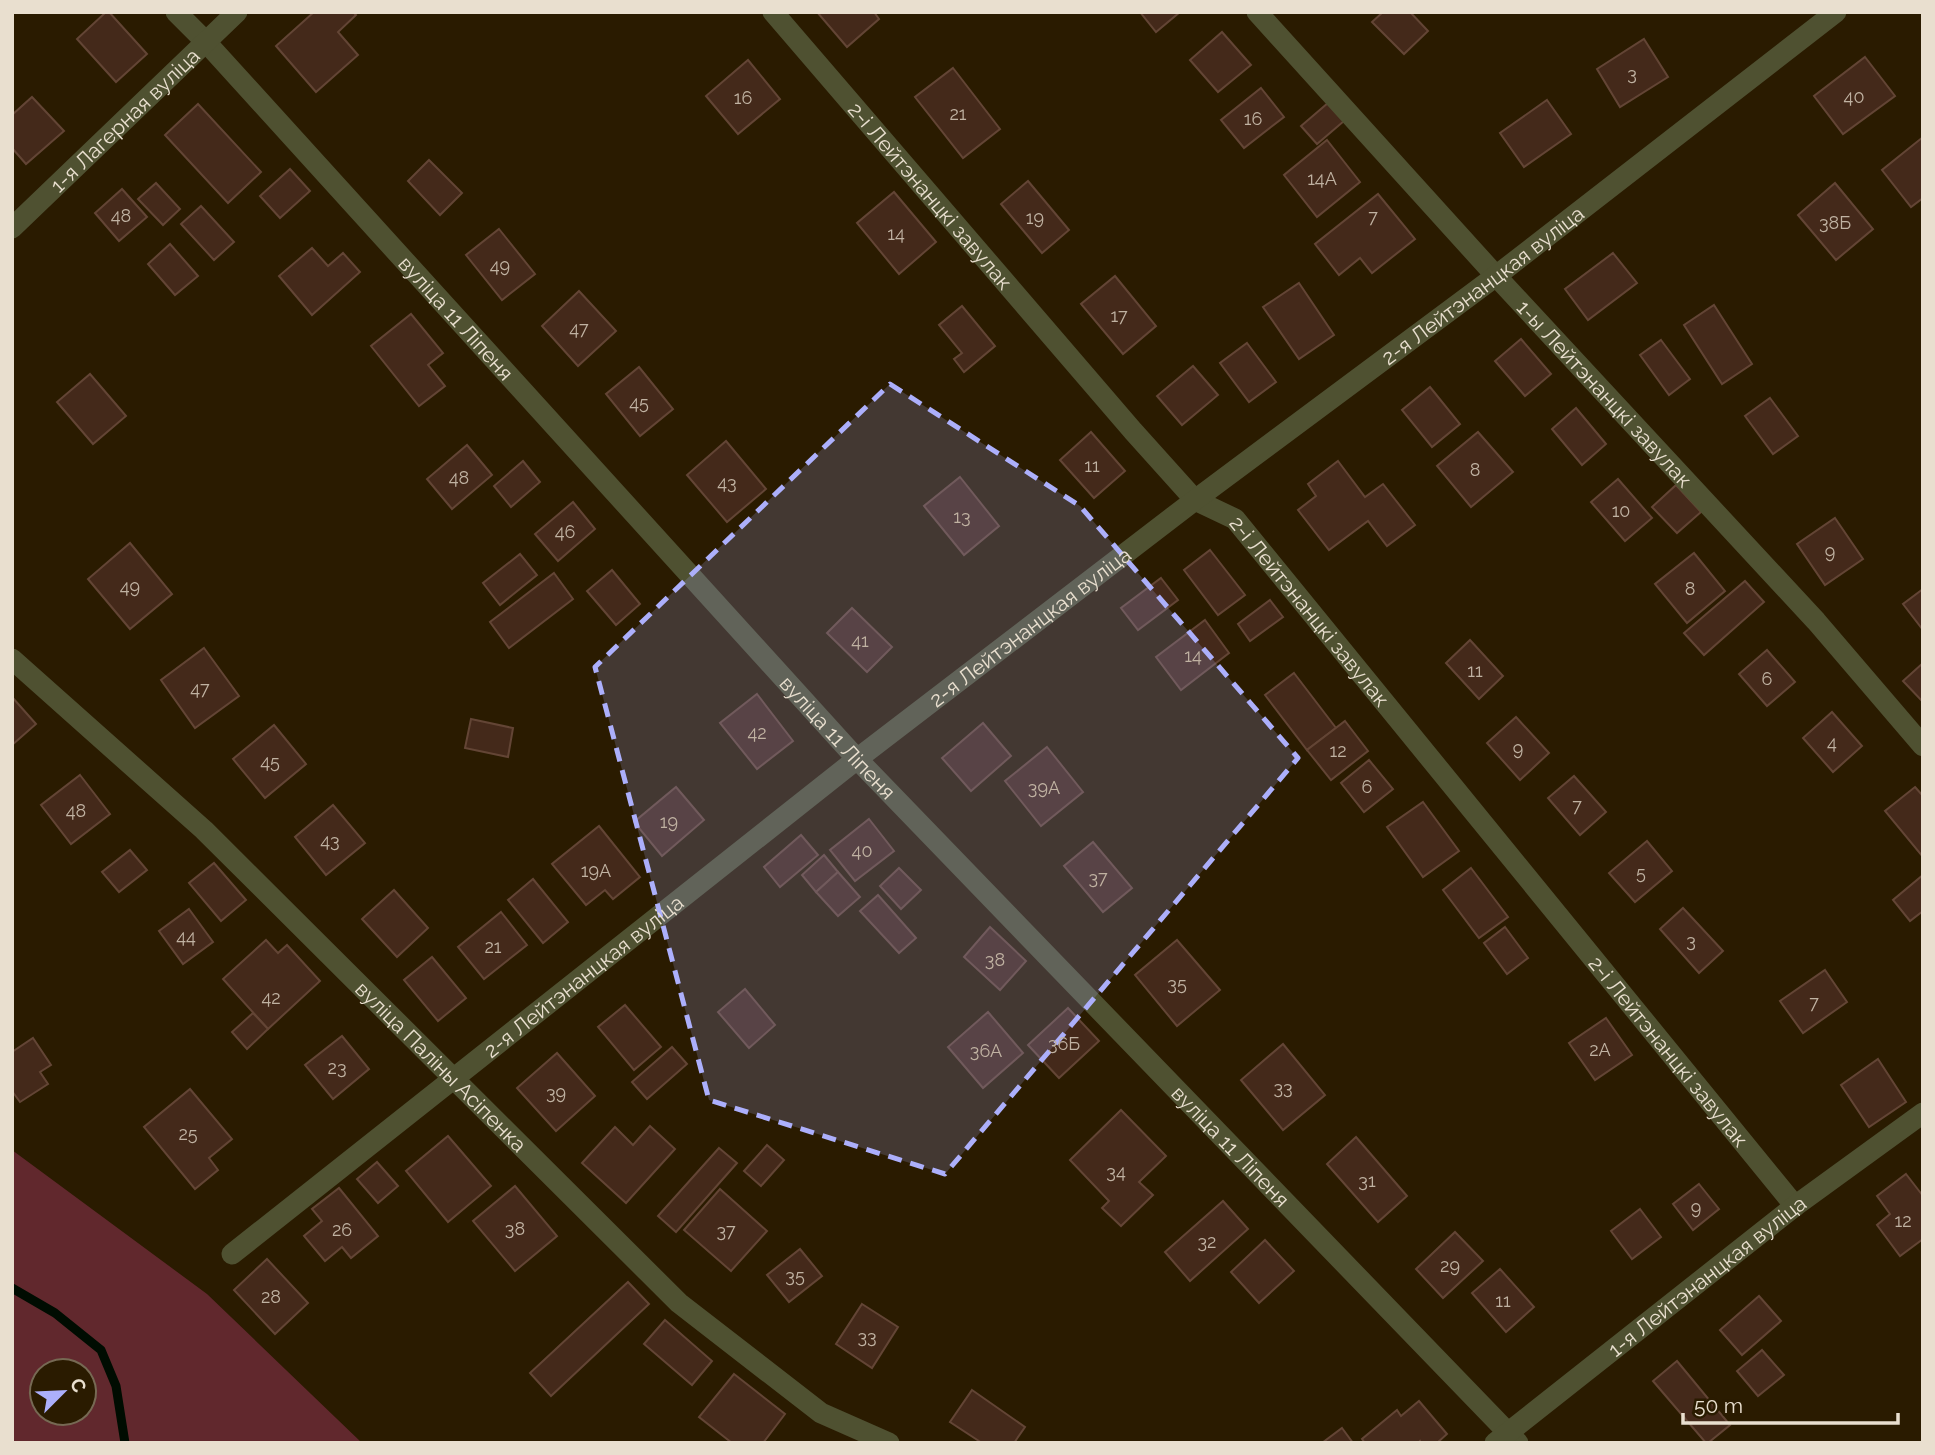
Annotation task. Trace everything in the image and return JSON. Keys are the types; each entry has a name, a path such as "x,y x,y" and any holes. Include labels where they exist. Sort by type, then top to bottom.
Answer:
{"street":[{"name":"вуліца 11 Ліпеня","path":"176,12 857,759 1507,1439"},
{"name":"1-я Лагерная вуліца","path":"12,228 237,12"},
{"name":"2-і Лейтэнанцкі завулак","path":"773,12 1195,500 1235,519 1796,1206"},
{"name":"1-ы Лейтэнанцкі завулак","path":"1257,12 1496,276 1816,621 1923,746"},
{"name":"2-я Лейтэнанцкая вуліца","path":"232,1254 857,759 1195,500 1496,276 1836,12"},
{"name":"вуліца Паліны Асіпенка","path":"12,659 204,830 679,1303 821,1413 889,1443"},
{"name":"1-я Лейтэнанцкая вуліца","path":"1507,1439 1796,1206 1923,1113"}],"highlighted area":[{"path":"890,384 1080,506 1298,758 945,1174 709,1100 595,667"}],"shaded area":[{"path":"12,1150 207,1294 362,1443 12,1443"}],"building":[{"path":"109,12 147,54 116,82 77,39"},
{"path":"314,12 353,12 356,15 338,32 358,55 316,92 276,46"},
{"path":"817,12 874,12 879,19 847,47"},
{"path":"1140,12 1180,12 1156,32"},
{"path":"1383,12 1410,12 1428,31 1404,54 1372,22"},
{"path":"1222,32 1251,65 1218,92 1190,60"},
{"path":"1644,39 1668,77 1620,107 1597,69"},
{"path":"1865,57 1895,96 1843,134 1814,96"},
{"path":"748,60 780,99 738,134 706,96"},
{"path":"953,68 1000,129 963,158 915,97"},
{"path":"1261,88 1284,117 1244,148 1221,120"},
{"path":"32,97 64,131 26,164 12,148 12,115"},
{"path":"1547,100 1571,134 1524,167 1500,133"},
{"path":"1328,103 1344,121 1317,144 1301,126"},
{"path":"198,104 261,172 228,203 165,135"},
{"path":"1923,137 1923,198 1911,207 1882,170"},
{"path":"1327,140 1360,182 1317,217 1284,175"},
{"path":"429,160 462,193 440,215 408,181"},
{"path":"290,169 310,191 280,218 260,196"},
{"path":"1028,181 1069,230 1042,253 1001,204"},
{"path":"156,183 180,209 163,225 138,199"},
{"path":"1835,183 1873,229 1836,260 1798,215"},
{"path":"122,189 147,217 119,241 95,213"},
{"path":"894,192 936,242 899,274 857,223"},
{"path":"1378,194 1415,239 1372,273 1360,258 1339,275 1315,244"},
{"path":"201,206 234,242 214,260 181,224"},
{"path":"499,229 535,274 502,300 466,255"},
{"path":"170,244 198,276 175,295 148,264"},
{"path":"312,248 328,266 343,253 360,272 312,315 279,276"},
{"path":"1613,253 1637,283 1588,320 1565,289"},
{"path":"1115,276 1156,326 1123,354 1081,304"},
{"path":"1299,283 1334,335 1299,359 1263,307"},
{"path":"579,291 616,331 578,366 542,326"},
{"path":"1714,305 1752,364 1722,384 1684,325"},
{"path":"962,306 995,346 964,372 954,359 962,353 939,325"},
{"path":"411,314 443,353 428,365 445,386 419,406 371,346"},
{"path":"1521,339 1551,374 1525,396 1495,361"},
{"path":"1661,340 1690,379 1669,395 1640,355"},
{"path":"1247,343 1276,382 1249,402 1220,363"},
{"path":"1193,366 1218,395 1182,425 1157,396"},
{"path":"639,367 673,409 640,436 606,394"},
{"path":"90,374 126,416 93,444 57,402"},
{"path":"1430,387 1460,424 1432,447 1402,410"},
{"path":"1770,398 1798,436 1773,454 1745,416"},
{"path":"1576,408 1606,444 1582,465 1552,429"},
{"path":"1091,432 1125,471 1094,498 1060,460"},
{"path":"1478,432 1513,472 1471,507 1437,466"},
{"path":"726,441 766,489 727,522 687,475"},
{"path":"467,445 492,475 452,509 427,479"},
{"path":"523,461 540,482 511,507 494,486"},
{"path":"1338,461 1365,497 1383,484 1415,525 1387,546 1368,521 1329,550 1298,510 1316,496 1308,484"},
{"path":"960,477 999,526 964,555 924,506"},
{"path":"1618,479 1652,518 1625,541 1591,502"},
{"path":"1676,485 1701,512 1677,533 1652,507"},
{"path":"573,502 595,529 558,561 535,534"},
{"path":"1835,518 1863,559 1825,585 1797,544"},
{"path":"130,543 172,594 130,629 88,579"},
{"path":"1210,550 1245,595 1218,615 1184,570"},
{"path":"1694,553 1725,591 1687,623 1655,584"},
{"path":"520,554 537,575 500,605 483,583"},
{"path":"612,570 640,604 616,625 587,591"},
{"path":"554,573 573,599 509,648 490,622"},
{"path":"1161,578 1178,600 1138,630 1121,608"},
{"path":"1745,581 1764,602 1704,655 1684,633"},
{"path":"1923,589 1923,630 1903,604"},
{"path":"1270,600 1283,617 1250,641 1238,624"},
{"path":"852,608 892,647 867,672 827,633"},
{"path":"1205,620 1229,653 1181,690 1156,657"},
{"path":"1470,640 1503,676 1479,699 1446,663"},
{"path":"204,648 239,696 195,728 161,680"},
{"path":"1767,650 1795,682 1767,706 1739,674"},
{"path":"1923,663 1923,702 1903,681"},
{"path":"1294,673 1336,728 1307,750 1265,695"},
{"path":"757,694 793,741 757,769 720,723"},
{"path":"12,697 36,724 12,745"},
{"path":"1832,712 1862,746 1833,772 1803,738"},
{"path":"1516,717 1549,753 1520,780 1487,743"},
{"path":"471,719 513,728 508,757 465,748"},
{"path":"1345,721 1368,751 1331,780 1307,750"},
{"path":"983,723 1011,756 971,791 942,758"},
{"path":"274,725 306,764 265,798 233,759"},
{"path":"1047,747 1083,792 1041,826 1005,781"},
{"path":"1369,760 1393,789 1364,812 1341,783"},
{"path":"80,775 110,814 71,844 41,805"},
{"path":"1574,776 1606,812 1580,835 1548,798"},
{"path":"676,787 704,820 662,856 634,822"},
{"path":"1915,787 1923,796 1923,857 1885,811"},
{"path":"1423,802 1459,851 1423,877 1387,827"},
{"path":"333,805 365,843 326,875 295,837"},
{"path":"869,819 894,851 855,881 830,850"},
{"path":"599,826 640,877 613,899 605,890 586,905 552,864"},
{"path":"801,835 818,855 780,887 764,867"},
{"path":"1647,841 1672,871 1635,902 1609,873"},
{"path":"1093,842 1132,888 1103,912 1064,866"},
{"path":"130,850 147,870 119,892 102,872"},
{"path":"824,855 838,872 816,892 802,875"},
{"path":"214,863 246,900 221,921 189,883"},
{"path":"899,868 921,890 901,909 880,886"},
{"path":"1471,868 1508,917 1479,938 1443,890"},
{"path":"838,872 860,897 838,916 816,892"},
{"path":"1923,875 1923,911 1910,921 1893,900"},
{"path":"533,879 568,922 543,943 508,900"},
{"path":"394,890 428,928 397,957 362,919"},
{"path":"878,895 916,938 899,953 860,911"},
{"path":"1683,908 1723,951 1699,973 1660,929"},
{"path":"189,909 213,942 183,964 159,931"},
{"path":"501,912 527,945 484,979 458,947"},
{"path":"990,927 1026,961 1000,990 964,957"},
{"path":"1505,927 1528,958 1507,974 1484,943"},
{"path":"266,940 278,953 287,945 320,981 268,1029 223,979"},
{"path":"1177,940 1220,990 1177,1026 1135,975"},
{"path":"432,957 466,998 438,1021 404,980"},
{"path":"1825,970 1847,1002 1803,1033 1780,1001"},
{"path":"745,989 775,1025 749,1048 718,1012"},
{"path":"625,1005 661,1047 634,1070 598,1027"},
{"path":"1068,1008 1099,1041 1059,1078 1028,1045"},
{"path":"988,1012 1023,1053 983,1088 948,1047"},
{"path":"253,1013 268,1029 247,1049 232,1032"},
{"path":"1606,1018 1632,1055 1595,1080 1569,1043"},
{"path":"342,1036 369,1069 333,1099 305,1065"},
{"path":"33,1038 51,1065 40,1072 48,1084 20,1102 12,1091 12,1052"},
{"path":"1283,1044 1325,1095 1283,1130 1241,1080"},
{"path":"672,1047 687,1064 647,1099 632,1082"},
{"path":"557,1053 595,1096 556,1131 517,1088"},
{"path":"1878,1059 1906,1102 1869,1127 1841,1085"},
{"path":"190,1089 232,1139 209,1158 218,1170 195,1189 144,1127"},
{"path":"1121,1110 1166,1156 1139,1182 1153,1195 1121,1226 1102,1208 1109,1201 1070,1160"},
{"path":"650,1126 675,1149 626,1203 582,1163 615,1127 633,1145"},
{"path":"448,1136 491,1186 448,1222 406,1171"},
{"path":"1356,1137 1407,1196 1378,1222 1327,1164"},
{"path":"767,1145 784,1160 761,1186 744,1171"},
{"path":"719,1148 737,1163 676,1232 658,1216"},
{"path":"377,1162 398,1186 378,1203 357,1179"},
{"path":"1906,1174 1923,1196 1923,1239 1900,1256 1877,1225 1890,1214 1877,1196"},
{"path":"1699,1184 1719,1209 1693,1230 1673,1204"},
{"path":"515,1186 557,1236 515,1271 473,1221"},
{"path":"339,1188 378,1236 351,1258 342,1247 325,1261 304,1236 322,1221 312,1209"},
{"path":"720,1189 767,1231 731,1271 684,1230"},
{"path":"1223,1201 1248,1229 1190,1281 1165,1252"},
{"path":"1640,1209 1661,1237 1632,1259 1611,1231"},
{"path":"1455,1232 1483,1261 1443,1298 1416,1269"},
{"path":"1265,1240 1294,1271 1259,1303 1231,1272"},
{"path":"800,1249 822,1276 789,1302 767,1275"},
{"path":"267,1259 308,1303 275,1334 234,1290"},
{"path":"1500,1269 1534,1307 1506,1332 1472,1293"},
{"path":"628,1282 649,1304 551,1396 530,1373"},
{"path":"1759,1296 1781,1321 1742,1355 1720,1330"},
{"path":"862,1304 898,1327 872,1368 836,1344"},
{"path":"665,1320 712,1361 692,1385 644,1344"},
{"path":"1762,1350 1784,1375 1758,1396 1737,1371"},
{"path":"1677,1361 1730,1425 1708,1443 1653,1381"},
{"path":"734,1374 785,1414 763,1443 732,1443 699,1417"},
{"path":"972,1390 1025,1427 1014,1443 982,1443 950,1422"},
{"path":"1419,1401 1447,1434 1437,1443 1365,1443 1362,1439 1397,1410 1401,1416"},
{"path":"1342,1428 1353,1443 1322,1443"}],"waterway":[{"path":"12,1288 55,1313 101,1350 116,1386 125,1443"}]}
